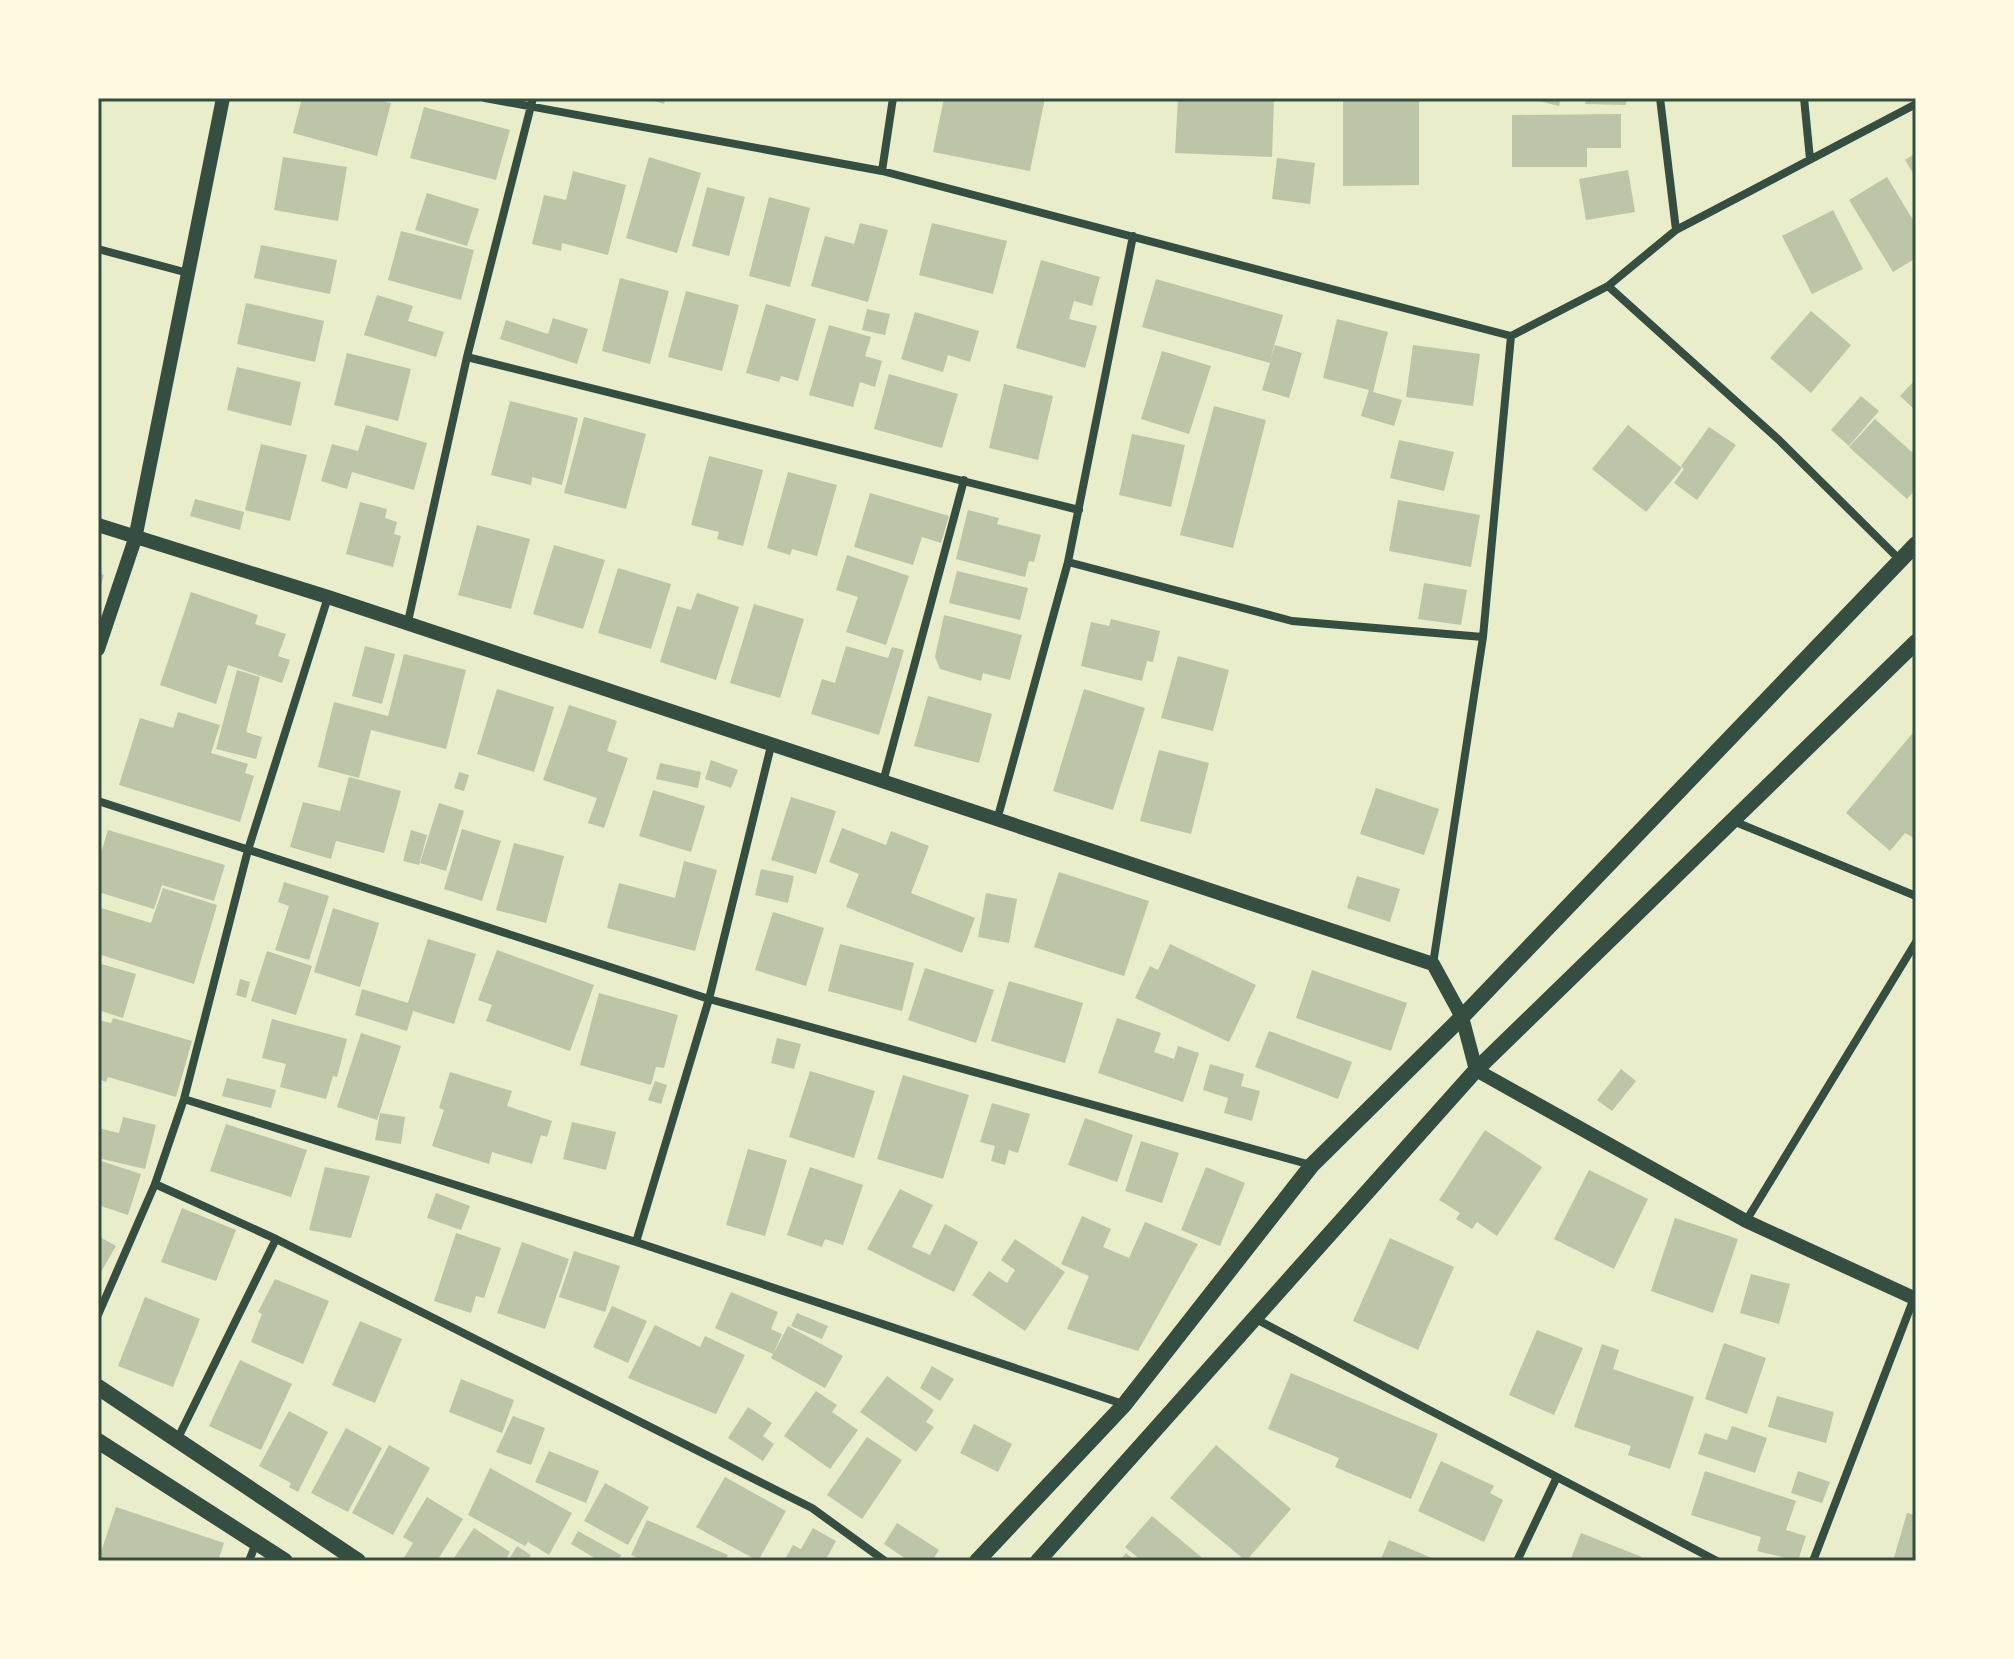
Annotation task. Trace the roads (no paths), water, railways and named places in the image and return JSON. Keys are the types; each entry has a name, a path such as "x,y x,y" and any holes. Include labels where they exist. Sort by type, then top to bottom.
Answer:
{"main road":[{"path":"977,1561 1124,1405 1312,1165 1462,1017 1916,544"},
{"path":"1038,1561 1476,1070 1916,642"},
{"path":"98,1387 358,1561"},
{"path":"98,1441 285,1561"}],"street":[{"path":"98,649 135,539 223,98"},
{"path":"485,98 532,103 882,171 1511,336 1608,286 1676,230 1916,104"},
{"path":"882,171 893,98"},
{"path":"1660,98 1676,230"},
{"path":"1804,98 1810,159"},
{"path":"407,626 467,357 532,103"},
{"path":"997,821 1068,562 1133,236"},
{"path":"98,249 188,273"},
{"path":"1608,286 1779,440 1900,560"},
{"path":"1511,336 1483,637 1433,964 1462,1017 1476,1070 1746,1221 1915,1298 1813,1561"},
{"path":"467,357 1079,510"},
{"path":"883,783 964,480"},
{"path":"98,525 328,597 407,626 1433,964"},
{"path":"1068,562 1292,621 1483,637"},
{"path":"98,1315 155,1184 184,1099 248,850 328,597"},
{"path":"636,1242 709,999 771,746"},
{"path":"98,801 709,999 1312,1165"},
{"path":"1733,821 1916,896"},
{"path":"1746,1221 1916,942"},
{"path":"184,1099 636,1242 1124,1405"},
{"path":"155,1184 276,1239 812,1508 885,1561"},
{"path":"177,1440 276,1239"},
{"path":"1254,1318 1717,1561"},
{"path":"1517,1561 1556,1479"},
{"path":"249,1561 257,1542"}]}
